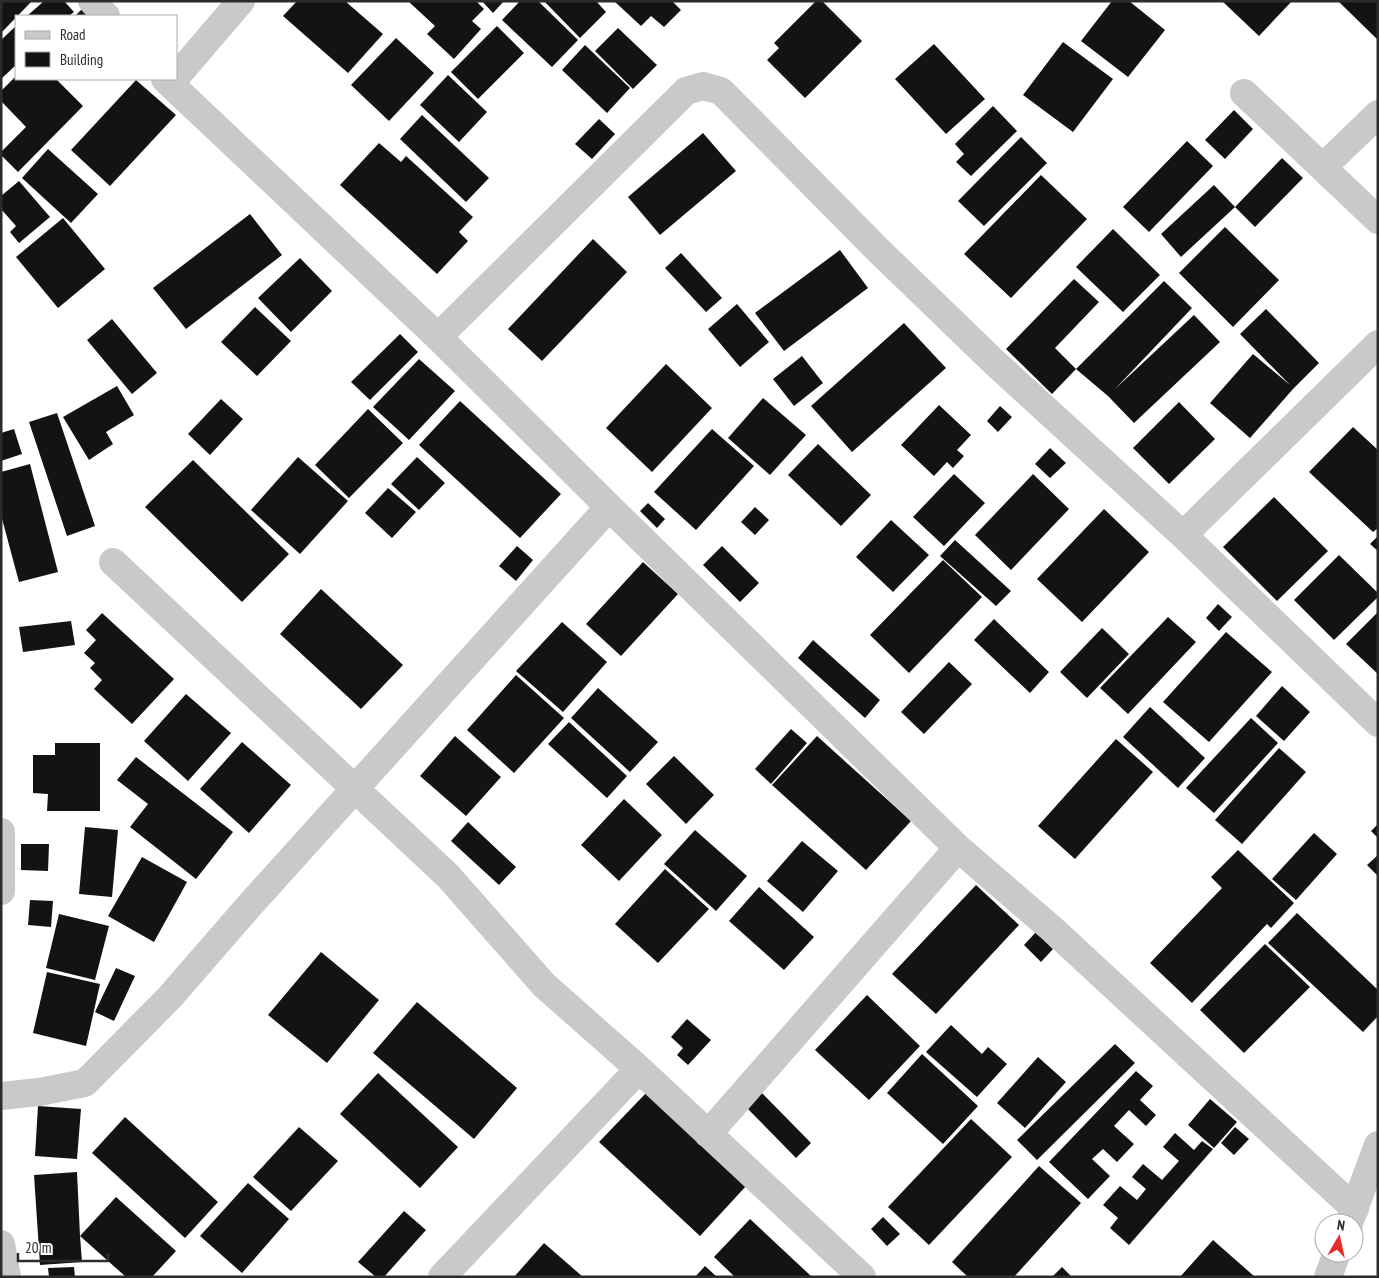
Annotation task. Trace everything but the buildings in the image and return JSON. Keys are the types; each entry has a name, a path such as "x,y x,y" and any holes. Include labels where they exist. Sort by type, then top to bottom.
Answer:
{"street":[{"path":"92,1 105,15"},
{"path":"178,72 241,1"},
{"path":"171,80 438,337 958,848 1052,929 1349,1213"},
{"path":"438,337 686,91 703,86 721,91 926,297 1183,535 1378,723"},
{"path":"1244,93 1378,220"},
{"path":"1323,167 1378,114"},
{"path":"1183,535 1378,344"},
{"path":"1,1096 39,1092 85,1083 170,997 249,906 609,507"},
{"path":"113,562 448,876 544,984 862,1277"},
{"path":"1,832 1,891"},
{"path":"708,1134 958,848"},
{"path":"442,1277 639,1070"},
{"path":"1353,1213 1378,1145"},
{"path":"1,1244 7,1277"},
{"path":"1328,1277 1333,1263"}]}
